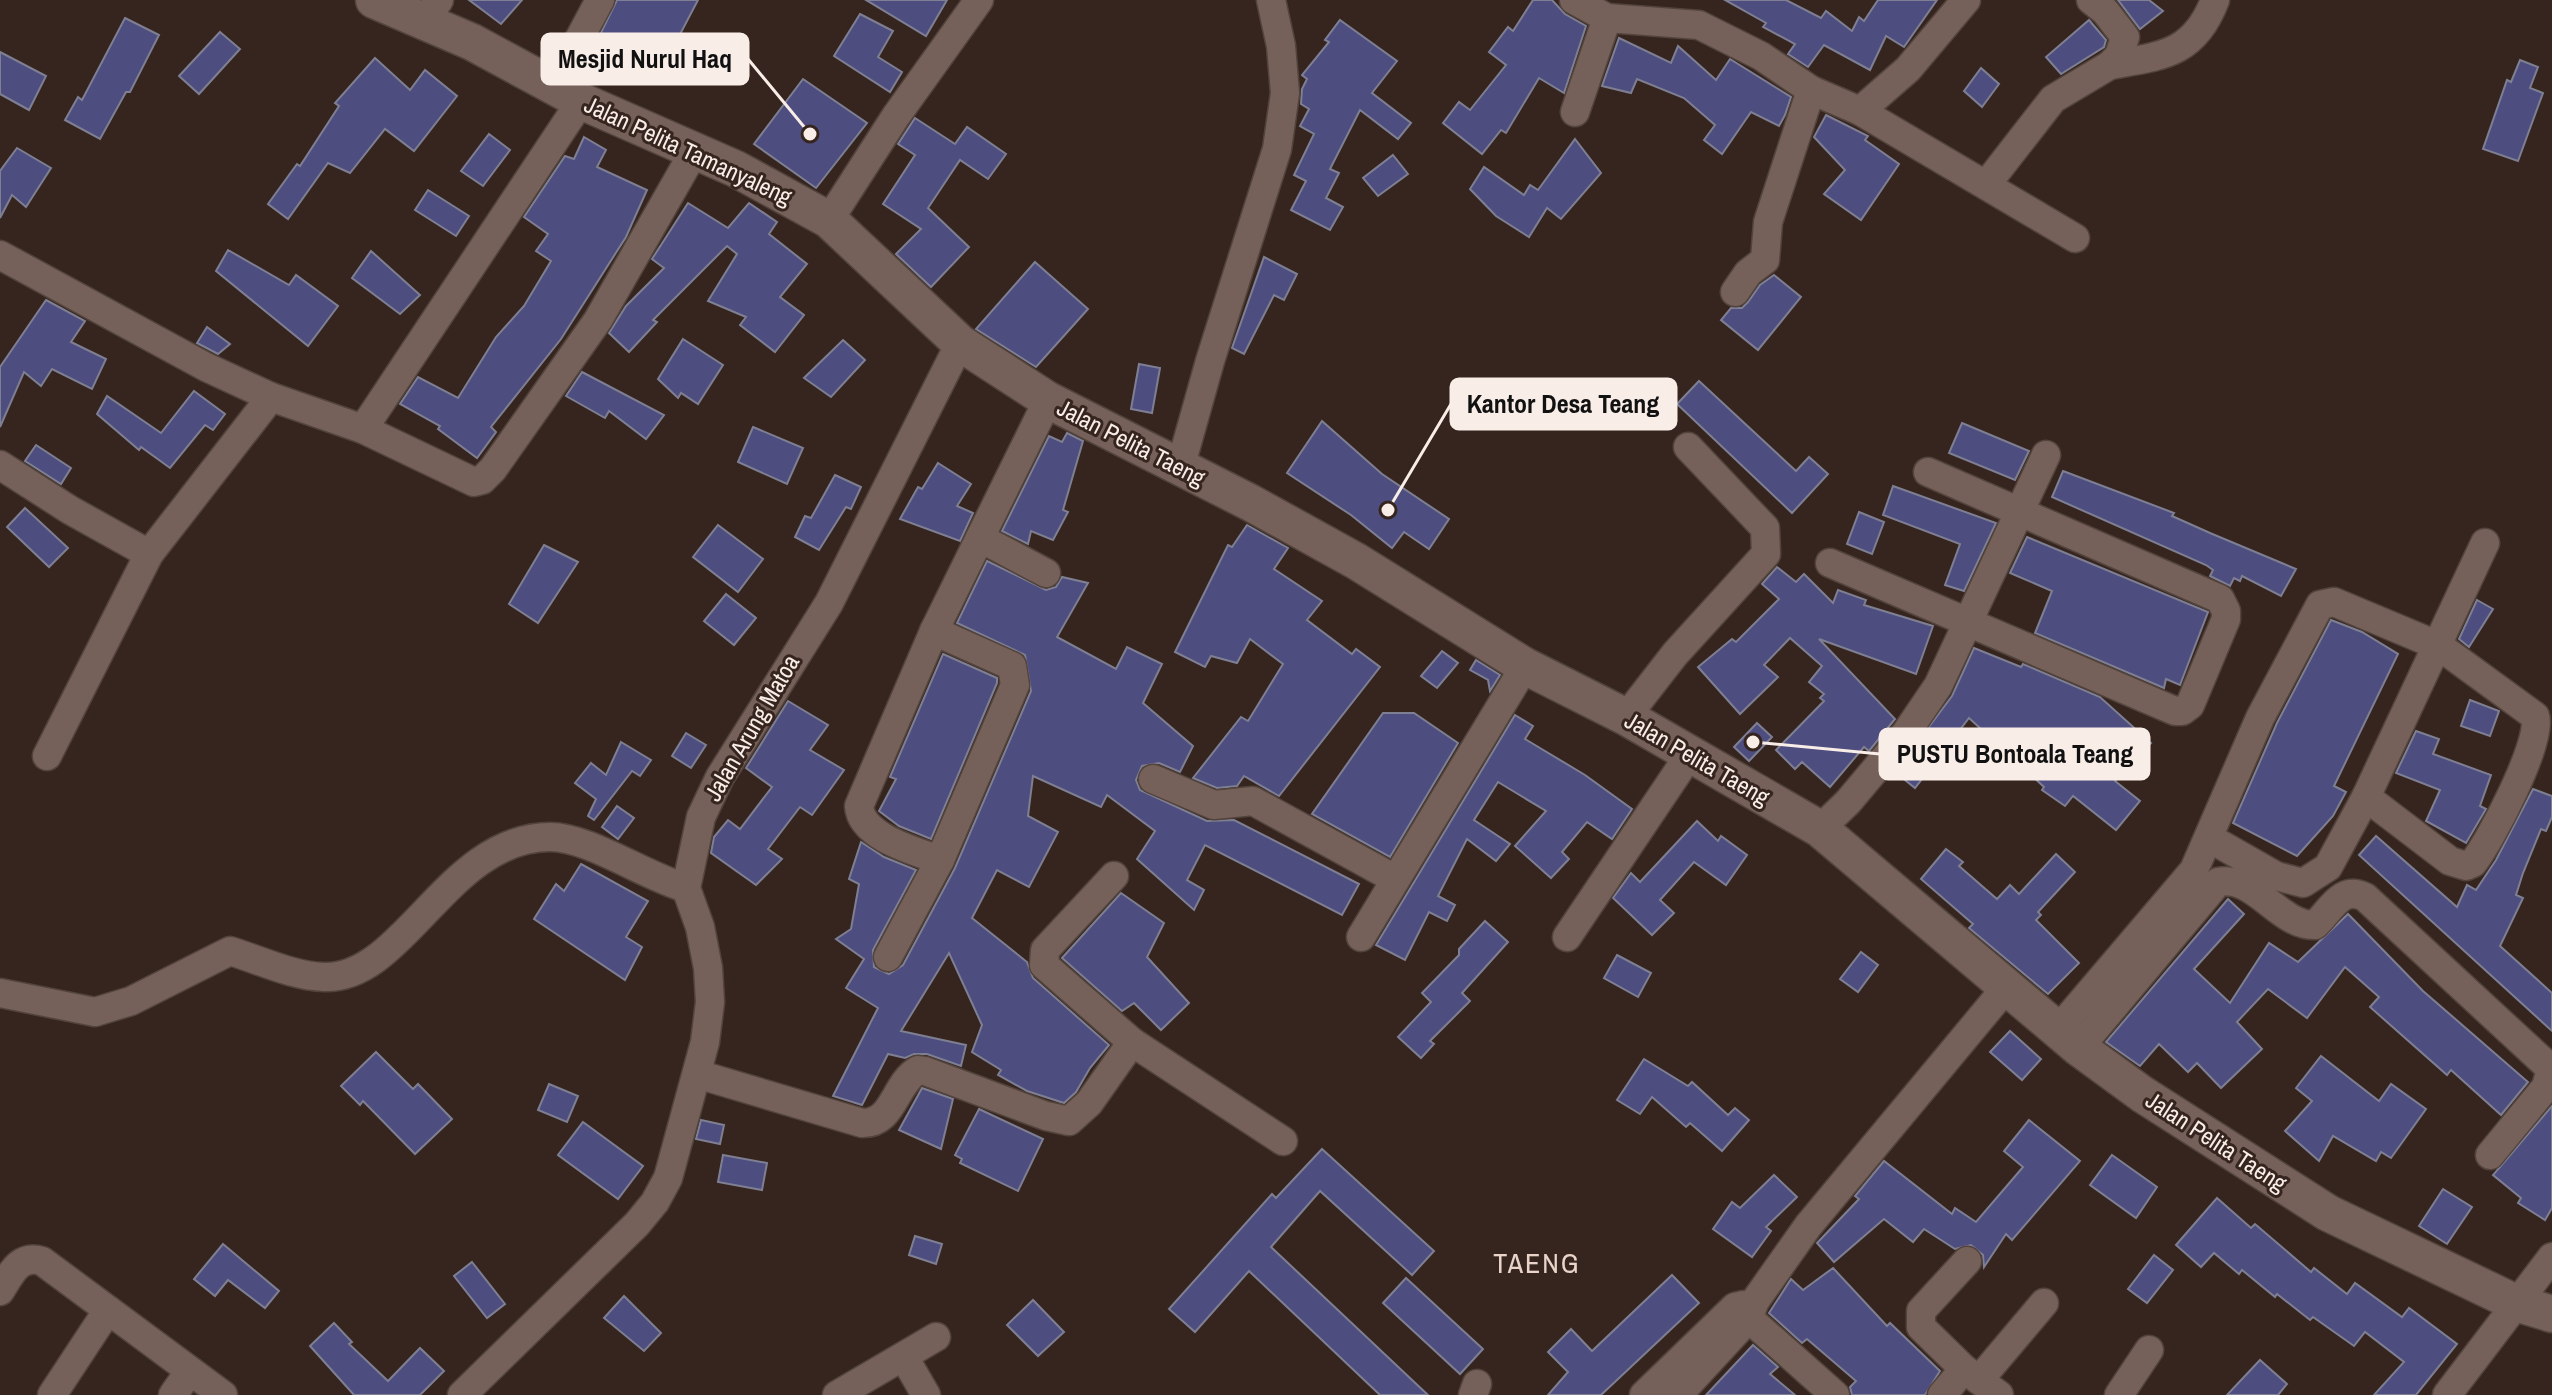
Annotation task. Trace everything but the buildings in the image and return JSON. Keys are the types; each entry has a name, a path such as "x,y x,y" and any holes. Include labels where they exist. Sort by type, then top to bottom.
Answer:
{"street":[{"name":"Jalan Pelita Tamanyaleng","path":"374,0 432,10 567,94 736,169 829,220"},
{"path":"363,429 567,94 600,0"},
{"path":"829,220 896,116 979,0"},
{"path":"1180,468 1210,361 1246,257 1277,149 1285,93 1281,46 1271,0"},
{"path":"1860,111 1908,69 1966,0"},
{"path":"1986,185 2053,99 2110,65 2119,56 2125,37 2105,11 2091,0"},
{"path":"2110,65 2166,55 2186,44 2208,18 2215,0"},
{"path":"1577,1 1607,18 1699,25 1761,56 1811,90 1860,111 2075,238"},
{"path":"1575,112 1607,18"},
{"path":"1735,292 1748,273 1765,260 1768,222 1811,90"},
{"path":"1,258 193,360 271,397 363,429 463,479 482,480 598,320 695,150"},
{"name":"Jalan Pelita Taeng","path":"829,220 960,343 1048,400 1356,561 1525,666 1626,717 1820,829 2068,1040 2142,1094 2328,1213 2516,1303 2552,1314"},
{"name":"Jalan Arung Matoa","path":"686,888 701,817 720,777 829,603 960,343"},
{"path":"47,756 149,554 271,397"},
{"path":"940,860 908,849 870,827 862,820 859,806 934,631 1048,400"},
{"path":"1626,717 1675,654 1766,554 1768,547 1765,528 1688,447"},
{"path":"1820,829 1848,802 1906,733 1938,686 2046,455"},
{"path":"0,465 70,510 149,554"},
{"path":"1830,563 1969,620 2175,711 2182,711 2193,700 2226,619 2220,599 1928,472"},
{"path":"980,538 1046,573"},
{"path":"2211,839 2276,876 2303,883 2320,876 2366,797 2485,543"},
{"path":"2068,1040 2194,870 2211,839 2260,718 2320,605 2334,602 2439,646 2529,710 2537,721 2536,733 2505,806 2479,855 2466,866 2450,861 2366,797"},
{"path":"888,957 940,860 1011,696 1016,674 1012,666 994,655 934,631"},
{"path":"1361,937 1525,666"},
{"path":"1567,937 1690,754"},
{"path":"1153,779 1214,805 1253,801 1395,879"},
{"path":"0,993 95,1012 131,1001 230,951 307,975 346,975 388,948 476,862 533,838 553,837 578,842 657,880 686,888 700,927 710,1002 697,1074 675,1156 655,1202 462,1395"},
{"path":"1114,876 1045,950 1043,958 1051,972 1132,1042 1283,1141"},
{"path":"2068,1040 2218,882 2241,886 2286,916 2309,925 2315,925 2345,894 2355,892 2365,897 2551,1069 2546,1087 2490,1155"},
{"path":"1678,1395 1808,1226 1878,1146 2005,989"},
{"path":"697,1074 862,1123 874,1123 883,1117 905,1081 918,1070 1069,1121 1089,1103 1132,1042"},
{"path":"2447,1395 2552,1257"},
{"path":"0,1291 15,1268 32,1258 42,1261 108,1310 181,1384 223,1395"},
{"path":"1967,1261 1921,1311 1919,1319 1921,1327 1981,1382"},
{"path":"1942,1395 1981,1382 2044,1303"},
{"path":"1644,1395 1746,1309"},
{"path":"1746,1309 1835,1395"},
{"path":"52,1395 108,1310"},
{"path":"837,1395 936,1337"},
{"path":"2119,1395 2149,1350"},
{"path":"904,1357 926,1395"}],"place":[{"name":"Mesjid Nurul Haq","path":"810,134"},
{"name":"Kantor Desa Teang","path":"1388,510"},
{"name":"PUSTU Bontoala Teang","path":"1753,742"}],"district":[{"name":"TAENG","path":"1537,1263"}]}
